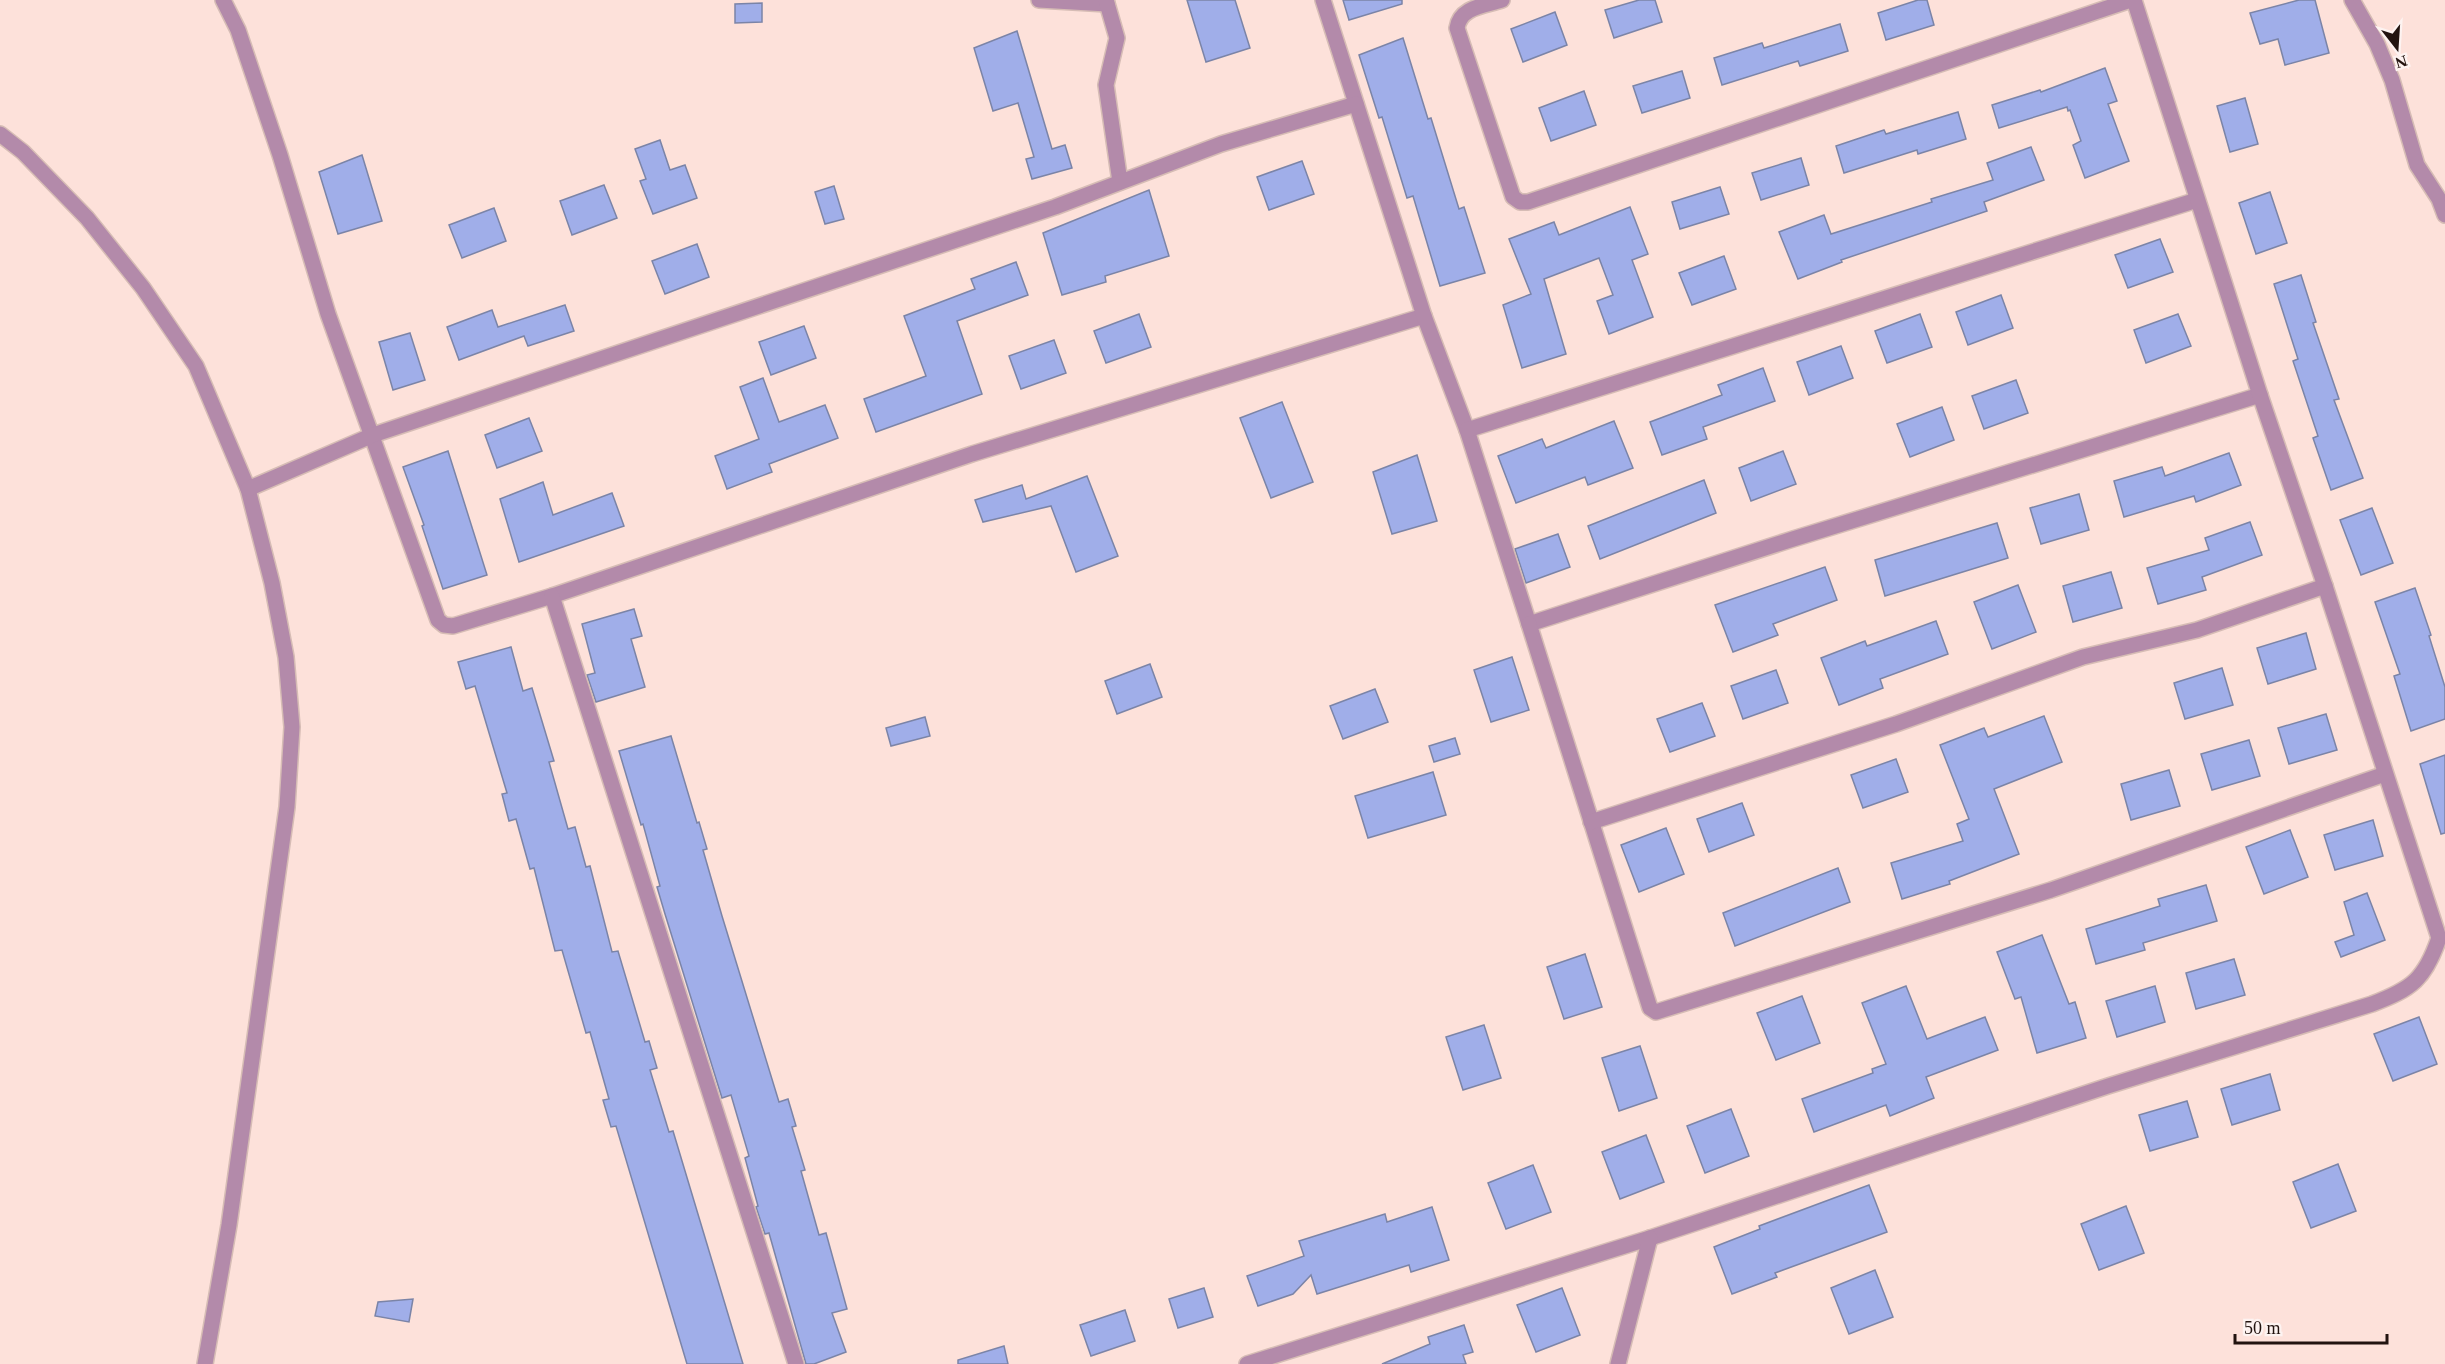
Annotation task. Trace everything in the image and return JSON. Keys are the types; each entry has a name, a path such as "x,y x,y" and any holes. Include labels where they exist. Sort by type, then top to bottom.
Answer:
{"street":[{"path":"223,0 238,30 280,155 328,314 438,620 444,625 453,626 552,596 972,454 1424,315"},
{"path":"1039,0 1106,2 1117,38 1106,85 1120,182"},
{"path":"1323,0 1424,315 1467,430 1650,1008 1656,1012 2051,890 2385,774"},
{"path":"1247,1364 1650,1238 2097,1090 2398,994 2419,979 2432,961 2442,938 2385,774 2325,586 2260,395 2133,0 1528,202 1520,202 1514,197 1457,28 1458,18 1465,12 1502,0"},
{"path":"2352,0 2377,44 2392,80 2417,165 2439,199 2445,215"},
{"path":"248,489 373,435 1055,207 1221,144 1356,104"},
{"path":"0,134 23,152 87,218 143,288 196,366 248,489 272,583 286,657 292,727 287,807 229,1225 205,1364"},
{"path":"1467,430 2197,200"},
{"path":"1529,624 2260,395"},
{"path":"1592,822 1840,742 2083,657 2197,630 2325,586"},
{"path":"552,596 796,1364"},
{"path":"1618,1364 1650,1238"}],"building":[{"path":"1187,0 1235,0 1250,48 1206,62"},
{"path":"1343,0 1402,0 1402,4 1349,20"},
{"path":"1639,0 1655,0 1662,22 1614,38 1605,10"},
{"path":"1918,0 1927,0 1934,25 1886,40 1878,13"},
{"path":"2299,0 2315,0 2329,53 2285,65 2278,39 2260,44 2250,13"},
{"path":"762,3 762,22 735,23 735,4"},
{"path":"1555,12 1567,45 1523,62 1511,29"},
{"path":"1840,24 1848,51 1800,66 1798,61 1722,85 1714,58 1762,43 1764,48"},
{"path":"1017,31 1052,149 1065,145 1072,168 1032,179 1026,159 1034,157 1018,103 993,111 974,48"},
{"path":"1403,38 1459,209 1464,207 1485,273 1440,286 1413,196 1407,198 1382,117 1379,118 1359,55"},
{"path":"2105,68 2117,101 2108,104 2129,161 2085,178 2073,145 2081,141 2067,107 1999,128 1992,105 2040,90 2041,92"},
{"path":"1682,71 1690,98 1642,113 1633,86"},
{"path":"1584,91 1596,125 1551,141 1539,108"},
{"path":"2245,98 2258,144 2230,152 2217,106"},
{"path":"1958,112 1966,139 1918,154 1917,150 1844,173 1836,146 1884,130 1886,134"},
{"path":"660,140 670,170 685,165 697,198 653,214 640,181 646,179 635,149"},
{"path":"2031,147 2044,180 1984,202 1987,211 1841,260 1842,262 1798,279 1779,232 1824,215 1831,234 1932,202 1931,199 1993,180 1987,163"},
{"path":"362,155 382,221 338,234 319,172"},
{"path":"1801,158 1809,185 1761,200 1752,173"},
{"path":"1302,161 1314,194 1269,210 1257,177"},
{"path":"604,185 617,218 572,235 560,201"},
{"path":"834,186 844,219 825,224 815,192"},
{"path":"1720,187 1729,214 1680,229 1672,202"},
{"path":"1149,190 1169,256 1105,276 1106,282 1062,295 1043,233"},
{"path":"2270,192 2287,243 2256,254 2239,203"},
{"path":"1630,207 1648,254 1632,260 1653,317 1609,334 1597,301 1613,295 1599,258 1544,279 1566,354 1522,368 1503,305 1531,294 1509,239 1554,222 1559,235"},
{"path":"494,208 506,241 462,258 449,225"},
{"path":"2160,239 2173,272 2128,288 2115,255"},
{"path":"697,244 709,277 665,294 652,261"},
{"path":"1724,256 1736,289 1692,305 1679,273"},
{"path":"1016,262 1028,295 957,321 982,394 876,432 864,399 926,376 904,316 975,289 971,279"},
{"path":"2301,275 2316,322 2313,323 2339,399 2334,400 2363,478 2331,490 2313,438 2318,436 2293,361 2298,359 2274,284"},
{"path":"2001,295 2013,328 1968,345 1956,312"},
{"path":"565,305 574,331 528,346 524,336 459,360 447,327 492,310 498,327"},
{"path":"1139,314 1151,347 1106,363 1094,331"},
{"path":"1920,314 1932,347 1887,363 1875,331"},
{"path":"2178,314 2191,346 2146,363 2134,330"},
{"path":"804,326 816,358 771,375 759,342"},
{"path":"410,333 425,380 393,390 379,342"},
{"path":"1054,340 1066,373 1021,389 1009,356"},
{"path":"1841,346 1853,378 1809,395 1797,362"},
{"path":"1763,368 1775,401 1703,427 1707,439 1662,455 1650,422 1722,395 1718,385"},
{"path":"763,378 779,422 825,405 838,438 769,464 772,472 727,489 715,456 759,439 740,387"},
{"path":"2016,380 2028,413 1984,429 1972,396"},
{"path":"1282,402 1313,482 1271,498 1240,418"},
{"path":"1942,407 1954,440 1910,457 1897,424"},
{"path":"529,418 542,451 497,468 485,435"},
{"path":"1614,421 1633,468 1588,485 1585,477 1516,503 1498,456 1542,439 1546,448"},
{"path":"448,451 487,575 443,589 422,526 424,525 403,467"},
{"path":"1783,451 1796,484 1751,501 1739,468"},
{"path":"2229,453 2241,485 2196,502 2194,496 2124,517 2114,481 2162,467 2165,476"},
{"path":"1417,455 1437,521 1392,534 1373,472"},
{"path":"1087,476 1118,556 1076,572 1051,506 983,522 975,500 1022,485 1026,499"},
{"path":"1704,480 1716,513 1600,559 1588,526"},
{"path":"543,482 553,515 612,493 624,526 519,562 500,499"},
{"path":"2079,494 2089,530 2041,544 2030,508"},
{"path":"2372,508 2393,563 2361,575 2340,520"},
{"path":"2250,522 2262,555 2202,577 2206,590 2158,604 2147,568 2209,550 2205,538"},
{"path":"1997,523 2008,558 1885,596 1875,560"},
{"path":"1558,534 1570,567 1526,583 1515,549"},
{"path":"1825,567 1837,600 1773,624 1778,635 1733,652 1715,605"},
{"path":"2111,572 2122,608 2073,622 2063,586"},
{"path":"2018,585 2036,632 1992,649 1974,602"},
{"path":"2415,588 2445,687 2445,719 2411,731 2394,676 2400,674 2375,602"},
{"path":"634,609 642,636 631,639 645,687 596,702 587,675 595,673 582,624"},
{"path":"1936,621 1948,654 1880,679 1883,688 1839,705 1821,658 1865,641 1867,646"},
{"path":"2306,633 2316,669 2268,684 2257,648"},
{"path":"511,647 523,691 532,688 554,761 549,762 568,829 575,827 586,867 590,866 612,952 618,951 645,1042 649,1041 657,1068 650,1070 669,1132 673,1131 743,1364 687,1364 616,1126 611,1127 603,1100 609,1099 590,1032 586,1033 562,950 555,951 534,868 530,869 516,819 509,821 502,794 507,793 475,686 466,689 458,662"},
{"path":"1512,657 1529,710 1491,722 1474,670"},
{"path":"1150,664 1162,697 1117,714 1105,681"},
{"path":"2222,668 2233,705 2185,719 2174,683"},
{"path":"1776,670 1788,703 1743,719 1731,686"},
{"path":"1375,689 1388,722 1343,739 1330,706"},
{"path":"1702,703 1715,736 1670,752 1657,719"},
{"path":"2326,714 2337,750 2289,764 2278,728"},
{"path":"2044,716 2062,762 1994,789 2019,854 1949,881 1950,884 1902,899 1891,863 1963,841 1957,824 1969,819 1940,745 1984,728 1988,737"},
{"path":"925,717 930,736 891,746 886,728"},
{"path":"671,736 707,849 703,850 779,1102 788,1099 796,1126 792,1127 805,1170 801,1171 819,1235 826,1233 847,1309 832,1313 846,1352 814,1364 806,1364 769,1233 765,1234 756,1207 758,1206 745,1158 749,1156 731,1095 722,1098 665,914 643,824 641,825 619,751"},
{"path":"1455,738 1460,754 1434,762 1429,746"},
{"path":"2249,740 2260,776 2212,790 2201,754"},
{"path":"2445,755 2445,833 2441,834 2420,764"},
{"path":"1896,759 1908,792 1863,808 1851,775"},
{"path":"2169,770 2180,806 2131,820 2121,784"},
{"path":"1433,772 1446,815 1368,838 1355,796"},
{"path":"1742,803 1754,835 1709,852 1697,819"},
{"path":"2373,820 2383,856 2335,870 2324,835"},
{"path":"1666,828 1684,874 1639,892 1621,845"},
{"path":"2290,830 2308,877 2264,894 2246,847"},
{"path":"1838,868 1850,902 1735,946 1723,913"},
{"path":"2206,885 2217,921 2143,943 2145,950 2096,964 2086,929 2160,906 2158,899"},
{"path":"2367,893 2385,940 2341,957 2335,942 2354,935 2344,902"},
{"path":"2042,935 2069,1004 2075,1002 2086,1038 2037,1053 2021,997 2015,999 1997,952"},
{"path":"1585,954 1602,1007 1564,1019 1547,967"},
{"path":"2234,959 2245,995 2196,1009 2186,973"},
{"path":"1906,986 1927,1039 1985,1017 1998,1050 1926,1077 1934,1098 1890,1116 1886,1105 1814,1132 1802,1099 1873,1073 1872,1069 1886,1064 1862,1003"},
{"path":"2155,986 2165,1022 2117,1037 2106,1001"},
{"path":"1802,996 1820,1043 1776,1060 1757,1013"},
{"path":"2419,1017 2437,1064 2393,1081 2374,1034"},
{"path":"1484,1025 1501,1078 1463,1090 1446,1037"},
{"path":"1640,1046 1657,1098 1619,1111 1602,1058"},
{"path":"2270,1074 2280,1110 2232,1125 2221,1089"},
{"path":"2187,1101 2198,1137 2150,1151 2139,1115"},
{"path":"1731,1109 1749,1156 1705,1173 1687,1126"},
{"path":"1646,1135 1664,1182 1620,1199 1602,1152"},
{"path":"2338,1164 2356,1211 2311,1228 2293,1182"},
{"path":"1533,1165 1551,1212 1506,1229 1488,1183"},
{"path":"1869,1185 1887,1232 1775,1273 1777,1277 1732,1294 1714,1247 1760,1229 1759,1226"},
{"path":"2126,1206 2144,1253 2099,1270 2081,1224"},
{"path":"1432,1207 1449,1260 1411,1272 1409,1265 1317,1294 1311,1275 1293,1294 1258,1306 1247,1276 1304,1256 1299,1241 1385,1214 1387,1222"},
{"path":"1875,1270 1893,1317 1849,1334 1831,1288"},
{"path":"1204,1288 1213,1317 1178,1328 1169,1299"},
{"path":"1562,1288 1580,1335 1536,1352 1517,1305"},
{"path":"413,1299 409,1322 375,1316 378,1302"},
{"path":"1125,1310 1135,1341 1091,1356 1080,1325"},
{"path":"1464,1325 1473,1352 1463,1355 1466,1364 1382,1364 1430,1344 1428,1337"},
{"path":"1004,1346 1008,1364 958,1364 958,1360"}]}
